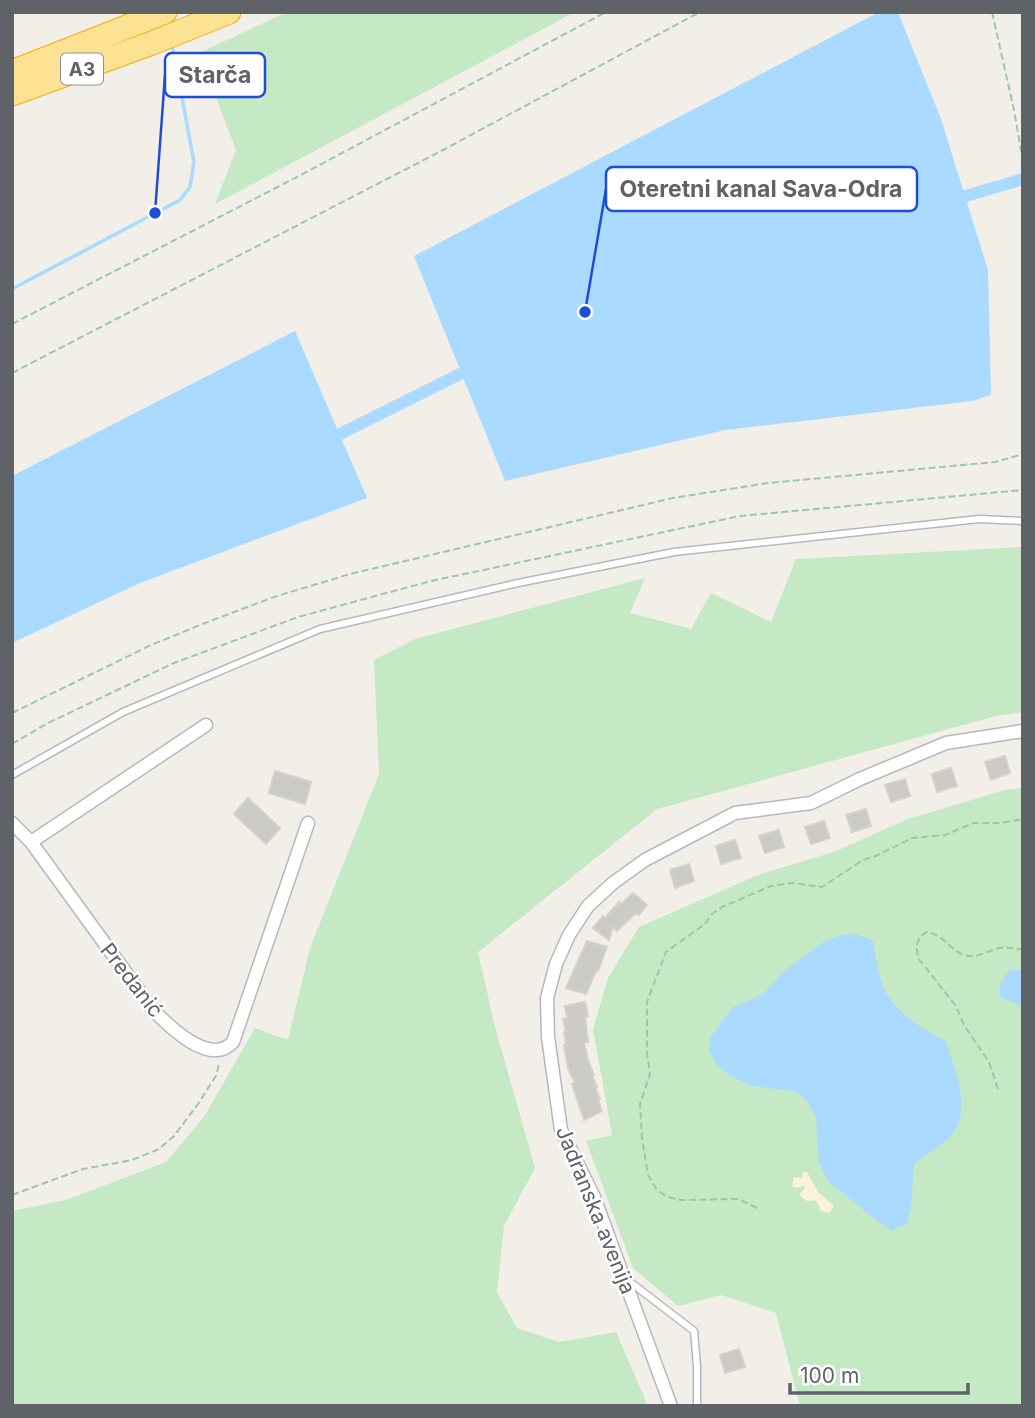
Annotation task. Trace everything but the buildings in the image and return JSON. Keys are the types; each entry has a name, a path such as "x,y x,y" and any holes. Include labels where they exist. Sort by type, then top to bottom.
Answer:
{"highway":[{"name":"A3","path":"12,72 165,12"},
{"name":"A3","path":"12,94 229,12"}],"street":[{"path":"31,842 205,725"},
{"name":"Jadranska avenija","path":"671,1406 594,1196 561,1130 548,1037 547,998 556,964 569,935 589,906 613,883 645,860 735,813 811,803 946,743 1023,731"},
{"name":"Predanić","path":"12,823 31,842 153,1010 169,1026 200,1047 216,1051"},
{"path":"216,1051 227,1049 236,1036 308,823"}],"lane":[{"path":"12,775 123,712 320,629 518,583 674,552 979,519 1023,521"},
{"path":"624,1276 694,1331 697,1406"}],"path":[{"path":"12,324 606,12"},
{"path":"12,373 443,150 700,12"},
{"path":"992,12 1023,163"},
{"path":"12,713 149,646 274,597 350,574 673,498 768,483 995,462 1023,454"},
{"path":"757,1208 738,1199 681,1200 668,1197 657,1190 648,1175 640,1104 650,1074 647,1053 647,1002 666,952 705,924 712,914 722,907 771,886 792,883 822,887 863,860 912,838 944,835 974,823 1000,823 1023,819"},
{"path":"998,1089 989,1062 964,1025 956,1006 918,958 916,948 919,938 927,932 942,937 964,955 981,956 1009,947 1023,950"},
{"path":"12,1195 83,1169 132,1160 159,1149 174,1136 217,1074 220,1065 216,1051"}],"green space":[{"path":"287,12 575,12 215,204 236,150 199,53"},
{"path":"1023,547 1023,712 996,716 657,809 478,952 495,1027 535,1168 504,1226 497,1292 517,1328 559,1342 616,1332 648,1406 12,1406 12,1211 66,1200 166,1162 204,1117 255,1028 288,1040 310,948 379,774 374,660 415,639 645,578 630,613 691,629 711,593 771,622 796,559"},
{"path":"1023,788 1023,1406 800,1406 776,1313 721,1295 678,1306 633,1268 586,1141 612,1135 593,1029 608,978 639,927 758,875 834,852 908,819 1005,790"}],"sand":[{"path":"807,1172 818,1192 834,1206 829,1213 821,1211 816,1200 806,1201 799,1194 804,1186 792,1186 794,1177 802,1178 802,1173"}],"water":[{"path":"879,12 898,12 941,119 988,270 991,395 972,401 725,430 505,481 414,256"},
{"path":"295,331 367,498 140,583 12,643 12,476"},
{"path":"856,934 873,941 882,983 893,1003 914,1022 946,1041 961,1093 962,1106 955,1130 946,1141 914,1164 911,1209 907,1224 891,1230 828,1181 819,1163 816,1118 808,1102 795,1091 751,1086 730,1076 717,1064 709,1051 709,1039 732,1008 763,994 782,973 825,941 842,935"},
{"path":"1010,970 1023,970 1023,1007 999,996 1001,982"}],"waterway":[{"path":"12,289 180,200 190,187 194,162 172,45"},
{"path":"949,201 1023,179"},
{"path":"324,442 474,367"}],"place":[{"name":"Starča","path":"155,213"},
{"name":"Oteretni kanal Sava-Odra","path":"585,312"}]}
